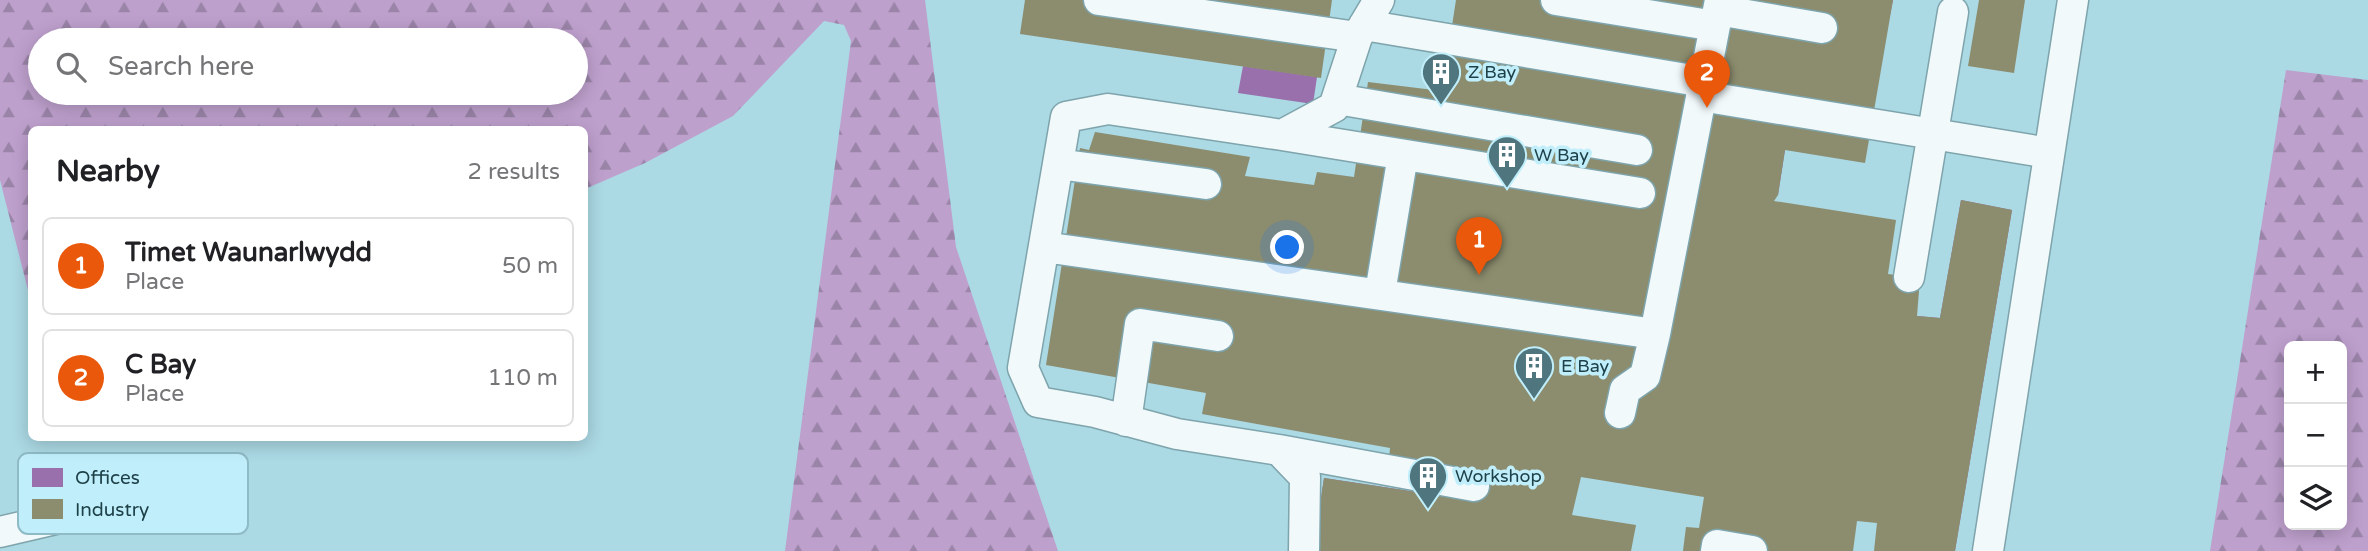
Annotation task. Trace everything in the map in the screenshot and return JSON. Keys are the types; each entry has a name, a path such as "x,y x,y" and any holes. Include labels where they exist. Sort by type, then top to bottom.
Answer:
{"lane":[{"path":"1099,0 1360,31 1702,89 1933,134 2049,153"},
{"path":"1282,135 1334,107 1360,31 1379,0"},
{"path":"1556,0 1717,12 1822,28"},
{"path":"1988,551 2073,0"},
{"path":"1620,413 1625,390 1645,376 1717,12"},
{"path":"1909,277 1953,12"},
{"path":"1337,99 1637,150"},
{"path":"1474,486 1177,434 1094,412 1038,402 1023,368 1066,117 1108,109 1640,193"},
{"path":"1380,293 1403,155"},
{"path":"1058,164 1206,184"},
{"path":"1044,247 1655,334"},
{"path":"1126,421 1140,324 1218,336"},
{"path":"1279,450 1305,477 1304,551"},
{"path":"0,532 18,528"},
{"path":"1716,551 1717,545 1758,544"}],"green space":[{"path":"0,0 925,0 956,247 1058,551 785,551 851,41 844,25 824,21 733,116 645,163 588,188 588,126 28,126 28,290 0,180"},
{"path":"2286,70 2368,80 2368,551 2210,551"}],"building: Offices":[{"path":"1808,0 1893,0 1890,15"},
{"path":"1243,66 1317,77 1313,104 1238,93"},
{"path":"1710,137 1785,150 1778,195 1701,183"},
{"path":"1961,200 2012,210 1955,551 1875,551 1917,316 1940,318"},
{"path":"1324,478 1437,495 1427,551 1313,551"}],"building: Industry":[{"path":"1025,0 1332,0 1321,78 1020,34"},
{"path":"1456,0 1893,0 1865,163 1785,150 1778,195 1774,201 1896,220 1888,274 1920,278 1917,316 1940,318 1961,200 2012,210 1955,551 1874,551 1877,523 1857,521 1853,551 1683,551 1686,527 1699,528 1704,497 1581,477 1572,515 1636,525 1631,551 1313,551 1324,478 1436,495 1441,467 1389,459 1390,448 1202,414 1206,393 1046,365 1080,148 1089,150 1095,132 1250,157 1245,176 1314,185 1317,172 1354,177 1368,82 1442,91"},
{"path":"1979,0 2025,0 2014,73 1968,66"}],"place":[{"name":"Z Bay","path":"1441,106"},
{"name":"C Bay","path":"1707,108"},
{"name":"W Bay","path":"1507,189"},
{"name":"Timet Waunarlwydd","path":"1479,275"},
{"name":"E Bay","path":"1534,400"},
{"name":"Workshop","path":"1428,510"}]}
